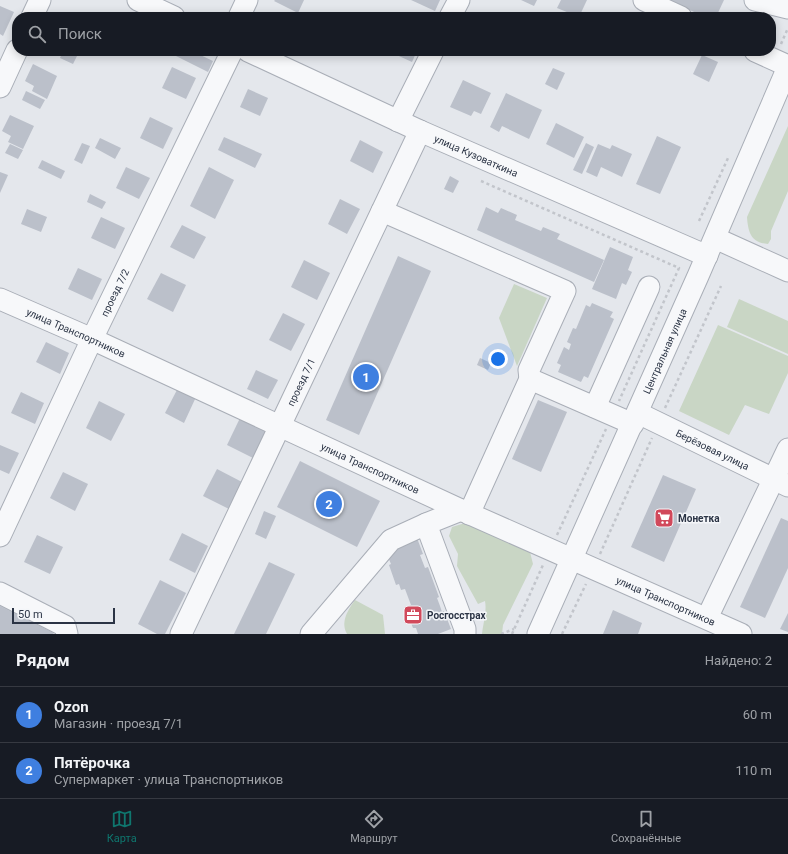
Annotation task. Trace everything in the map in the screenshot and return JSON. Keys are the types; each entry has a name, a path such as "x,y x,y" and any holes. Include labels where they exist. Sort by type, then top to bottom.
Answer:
{"street":[{"path":"34,12 40,0"},
{"path":"138,0 163,12"},
{"path":"241,12 247,0"},
{"path":"453,12 459,0"},
{"path":"644,0 670,12"},
{"path":"755,0 788,8"},
{"path":"0,86 14,56"},
{"name":"проезд 7/2","path":"0,536 92,339 230,56"},
{"name":"улица Кузоваткина","path":"259,56 420,131 711,247 788,271"},
{"path":"398,121 430,56"},
{"path":"765,56 788,67"},
{"name":"Центральная улица","path":"538,634 636,418 788,67"},
{"name":"проезд 7/1","path":"181,634 420,131"},
{"path":"311,634 391,540 426,524 465,512 530,379 529,370 565,292 382,211"},
{"path":"604,411 649,287"},
{"name":"улица Транспортников","path":"0,299 92,339 280,428 465,512 708,618 741,634"},
{"name":"Берёзовая улица","path":"530,379 604,411 658,423 781,483"},
{"path":"708,618 781,483 788,449"},
{"path":"426,524 465,629 465,634"},
{"path":"0,593 65,626 67,634"}],"path":[{"path":"481,182 678,268 604,411 550,550 512,634"},
{"path":"562,634 721,286"},
{"path":"500,634 514,629"}],"green space":[{"path":"788,126 788,191 771,231 771,239 768,244 762,243 754,239 752,236 748,227 747,217"},
{"path":"514,284 547,298 517,366 499,318"},
{"path":"739,299 788,321 788,354 727,327"},
{"path":"718,325 788,356 788,373 769,414 745,405 729,435 679,411"},
{"path":"465,523 530,552 533,564 503,625 502,634 482,634 485,601 478,604 457,566 458,554 449,536 452,527"},
{"path":"355,600 383,615 385,634 347,634 344,625 346,616"}],"building":[{"path":"275,0 304,0 298,12 274,1"},
{"path":"411,0 440,0 435,11"},
{"path":"521,0 537,0 534,6"},
{"path":"561,0 587,0 581,12 567,12 557,8"},
{"path":"668,0 724,0 718,12 694,12"},
{"path":"0,6 14,12 12,12 12,16 3,36 0,34"},
{"path":"61,56 77,56 73,64 60,58"},
{"path":"176,56 202,56 213,61 208,72"},
{"path":"399,56 415,56 412,62"},
{"path":"702,56 718,62 709,82 693,74"},
{"path":"33,64 57,76 47,99 32,91 34,86 25,81"},
{"path":"172,67 196,78 186,99 162,88"},
{"path":"553,68 565,73 557,90 545,84"},
{"path":"463,80 491,93 481,114 474,111 471,116 450,107"},
{"path":"248,89 268,98 260,116 240,107"},
{"path":"26,91 45,100 40,109 22,100"},
{"path":"506,93 542,110 529,139 502,126 499,132 490,127"},
{"path":"10,115 34,126 23,149 8,142 11,136 2,131"},
{"path":"150,117 173,128 163,149 140,138"},
{"path":"556,123 584,137 574,158 546,144"},
{"path":"657,136 681,147 660,194 636,184"},
{"path":"224,137 262,154 255,168 218,150"},
{"path":"100,138 121,148 115,159 95,148"},
{"path":"360,140 383,152 373,173 350,161"},
{"path":"82,143 90,146 82,164 74,160"},
{"path":"586,143 594,147 582,174 573,170"},
{"path":"10,144 23,150 18,159 5,153"},
{"path":"598,144 610,149 612,145 632,154 622,177 601,167 597,177 586,172"},
{"path":"42,160 65,171 61,179 38,168"},
{"path":"126,167 150,178 139,199 116,188"},
{"path":"209,167 234,180 215,219 190,206"},
{"path":"0,172 8,175 0,193"},
{"path":"450,176 459,181 453,193 444,189"},
{"path":"90,194 106,202 102,209 87,202"},
{"path":"340,199 360,209 347,234 328,224"},
{"path":"486,207 498,213 501,208 517,215 515,220 541,231 543,227 560,234 557,239 604,260 594,282 477,230"},
{"path":"27,209 47,217 41,232 21,224"},
{"path":"101,217 125,228 115,249 91,238"},
{"path":"182,225 206,237 194,259 170,247"},
{"path":"610,247 633,257 628,270 632,272 626,285 622,283 616,299 592,289"},
{"path":"398,256 431,271 359,435 326,420"},
{"path":"304,260 330,273 317,300 291,287"},
{"path":"78,268 102,279 92,300 68,289"},
{"path":"161,273 186,285 173,312 147,299"},
{"path":"592,303 613,312 610,317 614,319 588,378 584,376 581,382 558,372 561,365 557,363 564,347 569,350 571,344 567,342 573,328 576,329 586,305 590,307"},
{"path":"283,313 305,324 291,351 269,340"},
{"path":"46,342 69,353 60,374 36,362"},
{"path":"480,358 491,363 488,370 477,365"},
{"path":"256,370 278,380 268,399 247,389"},
{"path":"178,388 196,397 184,423 165,413"},
{"path":"21,392 44,403 35,424 11,413"},
{"path":"538,400 567,412 541,472 512,459"},
{"path":"99,401 125,414 111,441 86,428"},
{"path":"240,418 266,431 253,458 227,445"},
{"path":"0,445 19,453 9,474 0,470"},
{"path":"300,461 380,501 357,547 277,507"},
{"path":"217,469 242,482 229,509 203,496"},
{"path":"63,472 88,484 75,511 50,498"},
{"name":"Монетка","path":"663,475 696,489 664,562 631,547"},
{"path":"264,511 276,516 266,539 255,534"},
{"path":"781,518 788,521 788,568 765,618 740,607"},
{"path":"182,533 208,546 195,573 169,560"},
{"path":"37,535 63,547 50,574 24,562"},
{"path":"417,538 423,554 420,555 425,568 428,567 439,597 437,598 442,612 444,611 451,629 438,634 418,634 416,628 413,628 407,613 410,612 408,606 411,605 405,589 401,590 399,584 396,585 389,565 391,564 388,557 392,556 390,549"},
{"path":"269,562 295,574 266,634 234,634"},
{"path":"160,580 186,593 165,634 157,634 138,624"},
{"path":"0,606 54,633 0,634"},
{"path":"613,610 642,623 638,634 603,634"},
{"path":"788,613 788,632 780,629"}],"place":[{"name":"Ozon","path":"366,377"},
{"name":"Пятёрочка","path":"329,504"},
{"name":"Монетка","path":"664,518"},
{"name":"Росгосстрах","path":"413,615"}]}
